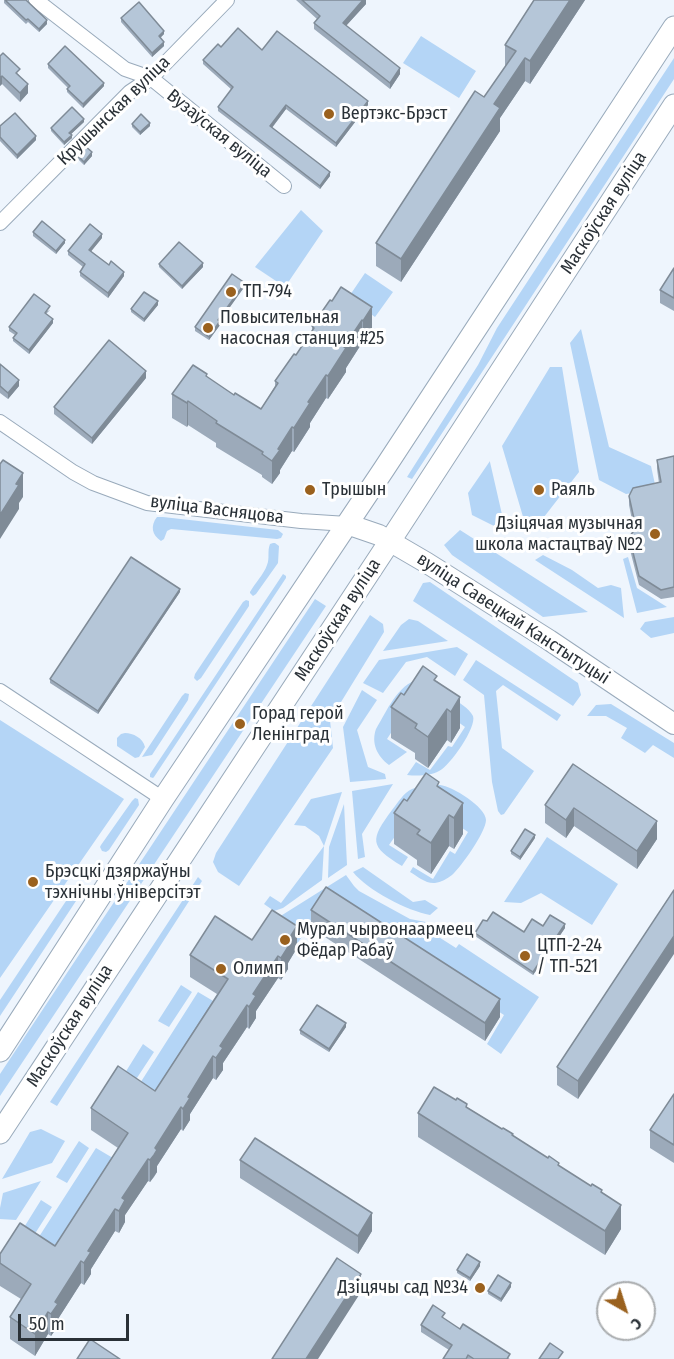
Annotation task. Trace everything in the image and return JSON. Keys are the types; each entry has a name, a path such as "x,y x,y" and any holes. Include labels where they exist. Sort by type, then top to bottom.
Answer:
{"main road":[{"path":"0,1051 674,27"},
{"name":"Маскоўская вуліца","path":"0,1133 674,105"},
{"name":"вуліца Савецкай Канстытуцыі","path":"347,524 369,531 427,562 674,724"}],"street":[{"name":"Вузаўская вуліца","path":"36,0 125,69 151,78 284,186"},
{"name":"Крушынская вуліца","path":"0,222 130,93 151,78 227,0"},
{"name":"вуліца Васняцова","path":"0,422 93,483 147,502 301,521 347,524"},
{"path":"0,691 164,799"}],"shaded area":[{"path":"421,36 476,71 459,98 403,63"},
{"path":"674,58 674,79 412,479 407,477 478,365 497,328"},
{"path":"301,210 323,231 285,287 255,267"},
{"path":"365,273 393,292 375,317 348,298"},
{"path":"581,329 609,447 651,466 656,489 626,494 599,480 570,343"},
{"path":"550,367 562,367 579,472 537,526 524,520 502,446"},
{"path":"490,461 506,532 472,515 468,493"},
{"path":"157,517 278,530 283,534 277,539 171,529 161,541 153,530"},
{"path":"460,530 588,612 543,617 452,555 444,545"},
{"path":"275,543 279,546 278,563 253,596 250,592 266,568 270,544"},
{"path":"543,555 572,570 598,588 611,585 621,588 624,618 535,560"},
{"path":"628,557 637,588 667,607 637,613 623,559"},
{"path":"283,574 286,578 154,777 150,777 150,774"},
{"path":"430,582 578,683 581,695 573,706 413,601 423,583"},
{"path":"315,599 326,606 0,1096 0,1074"},
{"path":"246,600 249,601 249,606 197,681 194,678 195,674"},
{"path":"370,615 383,624 384,632 330,720 333,748 239,886 218,872 213,862 216,853"},
{"path":"674,617 674,633 651,638 640,629 645,622"},
{"path":"409,619 418,621 448,641 383,651 401,625"},
{"path":"457,647 468,654 455,676 427,657 406,662 383,693 363,683 379,660"},
{"path":"476,660 561,715 557,721 503,685 496,691 502,748 534,771 504,814 501,815 498,811 492,782 484,695 463,680"},
{"path":"419,679 400,719 387,739 407,752 389,765 376,749 374,739 376,729 399,693 411,682"},
{"path":"362,690 377,700 357,730 368,767 385,774 386,779 350,782 343,727"},
{"path":"185,693 189,694 188,700 152,755 142,757 182,696"},
{"path":"451,697 473,716 471,729 462,746 450,762 439,771 432,774 407,775 416,762 430,770 448,746 452,747 465,727 443,711"},
{"path":"611,704 674,743 674,758 653,745 645,753 621,738 627,728 606,716 587,716 596,705"},
{"name":"Брэсцкі дзяржаўны тэхнічны ўніверсітэт","path":"0,720 124,799 0,978"},
{"path":"125,733 137,737 144,744 145,747 139,757 135,758 117,746 117,738"},
{"path":"393,784 362,834 365,857 358,859 352,791"},
{"path":"440,785 452,789 475,803 485,815 486,820 478,841 456,871 444,880 432,883 410,872 413,867 433,879 450,851 455,854 468,832 443,815 403,825 389,845 408,857 402,866 383,853 376,842 385,820 406,793 415,788"},
{"path":"342,792 324,846 319,836 305,826 294,825 311,799"},
{"path":"135,798 138,799 139,805 109,850 102,851 101,845"},
{"path":"344,804 347,865 328,878 329,847"},
{"path":"547,837 618,884 592,925 541,893 521,903 504,902"},
{"path":"324,846 322,880 283,908 274,911 264,904 270,896 281,903"},
{"path":"363,867 413,902 425,900 438,908 430,915 388,899 368,886 353,872"},
{"path":"346,875 359,891 410,919 431,923 435,928 434,934 456,948 459,944 539,997 501,1054 487,1044 504,1015 326,901 297,944 274,930 271,922"},
{"path":"198,877 202,881 57,1106 50,1102"},
{"path":"75,890 79,895 76,901 0,1016 0,1000"},
{"path":"181,985 192,992 169,1027 158,1021"},
{"path":"198,992 220,1005 158,1101 137,1088"},
{"path":"143,1044 154,1052 131,1087 120,1081"},
{"path":"41,1129 65,1141 52,1163 2,1179 30,1132"},
{"path":"79,1141 89,1148 67,1183 56,1177"},
{"path":"96,1148 118,1161 56,1257 35,1243"},
{"path":"41,1181 16,1220 0,1219 3,1193"},
{"path":"41,1200 52,1207 29,1243 18,1237"}],"building":[{"path":"5,0 26,0 47,20 39,29"},
{"path":"302,0 363,0 343,23 400,68 390,83 314,23 320,16"},
{"path":"534,0 570,0 530,61 525,58 494,104 500,108 401,259 376,243 475,91 484,97 516,51 505,45"},
{"path":"139,2 164,31 159,36 164,42 152,53 121,18"},
{"name":"Вертэкс-Брэст","path":"238,28 262,50 277,31 368,101 336,143 286,105 270,126 330,172 320,186 218,107 233,87 203,60 218,44 221,47"},
{"path":"65,46 104,83 83,104 67,89 70,86 48,64"},
{"path":"3,53 20,69 16,73 28,84 20,93 2,76 0,78 0,56"},
{"path":"72,107 84,119 69,133 72,135 64,142 51,128"},
{"path":"15,113 36,136 17,155 0,137 0,126"},
{"path":"141,114 150,123 140,132 132,124"},
{"path":"85,146 92,152 84,162 77,155"},
{"path":"42,221 65,240 56,251 33,232"},
{"path":"90,224 102,234 89,250 109,265 111,261 124,272 108,293 80,272 85,264 68,251"},
{"path":"179,242 203,263 182,286 159,264"},
{"path":"674,268 674,298 660,290"},
{"path":"232,274 245,283 218,320 220,321 209,337 195,327"},
{"path":"341,287 372,307 344,347 346,348 328,376 326,375 308,402 310,403 294,428 292,427 272,461 262,454 263,452 216,423 217,421 188,401 187,403 172,394 193,365 234,395 235,393 261,409 278,383 275,381 294,354 296,355 314,328 312,326"},
{"path":"144,292 158,301 144,319 131,309"},
{"path":"34,294 50,306 45,313 53,319 29,350 13,338 17,333 9,327"},
{"path":"109,340 146,371 92,438 54,407"},
{"path":"0,364 19,380 8,393 0,386"},
{"name":"Дзіцячая музычная школа мастацтваў №2","path":"674,456 674,587 661,590 639,576 629,537 636,528 629,496 633,488 661,482 657,460"},
{"path":"3,460 23,473 16,484 19,485 0,515 0,464"},
{"path":"131,557 180,589 98,711 50,679"},
{"path":"423,666 437,676 434,680 460,697 451,712 447,709 428,737 415,728 417,724 391,707 401,693 404,695"},
{"path":"573,764 657,821 637,851 574,808 566,820 545,805"},
{"path":"426,773 439,782 437,786 463,803 454,818 449,815 431,843 417,834 420,830 394,813 404,799 407,801"},
{"path":"525,829 535,835 520,857 511,851"},
{"path":"326,887 500,999 485,1023 311,910"},
{"path":"674,890 674,936 578,1081 557,1067"},
{"path":"272,910 297,926 285,945 288,947 281,958 278,956 253,994 256,996 249,1007 247,1005 220,1046 223,1048 216,1058 213,1056 188,1097 190,1098 183,1109 181,1107 155,1148 157,1150 154,1155 150,1160 148,1159 122,1198 125,1200 119,1211 115,1209 88,1251 91,1252 84,1263 81,1261 55,1302 58,1304 51,1314 48,1312 35,1334 10,1317 31,1284 0,1263 0,1254 20,1223 55,1246 128,1133 91,1108 118,1066 155,1091 228,979 190,955 215,916 252,940"},
{"name":"ЦТП-2-24 / ТП-521","path":"493,912 524,932 532,919 543,926 550,915 565,924 533,972 475,933 483,920 487,921"},
{"path":"317,1005 346,1023 329,1049 300,1030"},
{"path":"434,1087 467,1104 466,1107 513,1134 548,1158 549,1156 559,1163 558,1165 591,1186 592,1184 602,1190 601,1192 621,1205 605,1231 418,1113"},
{"path":"674,1094 674,1145 650,1130"},
{"path":"255,1138 372,1213 358,1236 240,1160"},
{"path":"467,1254 480,1262 470,1278 457,1270"},
{"path":"337,1258 361,1274 306,1359 272,1359"},
{"path":"498,1275 511,1283 501,1299 488,1291"},
{"path":"433,1305 445,1313 442,1317 460,1329 463,1324 510,1354 507,1359 474,1359 468,1355 466,1359 443,1359 452,1345 421,1325"},
{"path":"90,1339 120,1359 77,1359"},
{"path":"550,1343 563,1352 558,1359 539,1359"}],"place":[{"name":"Вертэкс-Брэст","path":"329,114"},
{"name":"ТП-794","path":"231,292"},
{"name":"Повысительная насосная станция #25","path":"208,328"},
{"name":"Трышын","path":"310,490"},
{"name":"Раяль","path":"539,490"},
{"name":"Дзіцячая музычная школа мастацтваў №2","path":"655,534"},
{"name":"Горад герой Ленінград","path":"240,724"},
{"name":"Брэсцкі дзяржаўны тэхнічны ўніверсітэт","path":"33,882"},
{"name":"Мурал чырвонаармеец Фёдар Рабаў","path":"285,940"},
{"name":"ЦТП-2-24 / ТП-521","path":"525,956"},
{"name":"Олимп","path":"221,969"},
{"name":"Дзіцячы сад №34","path":"480,1288"}]}
